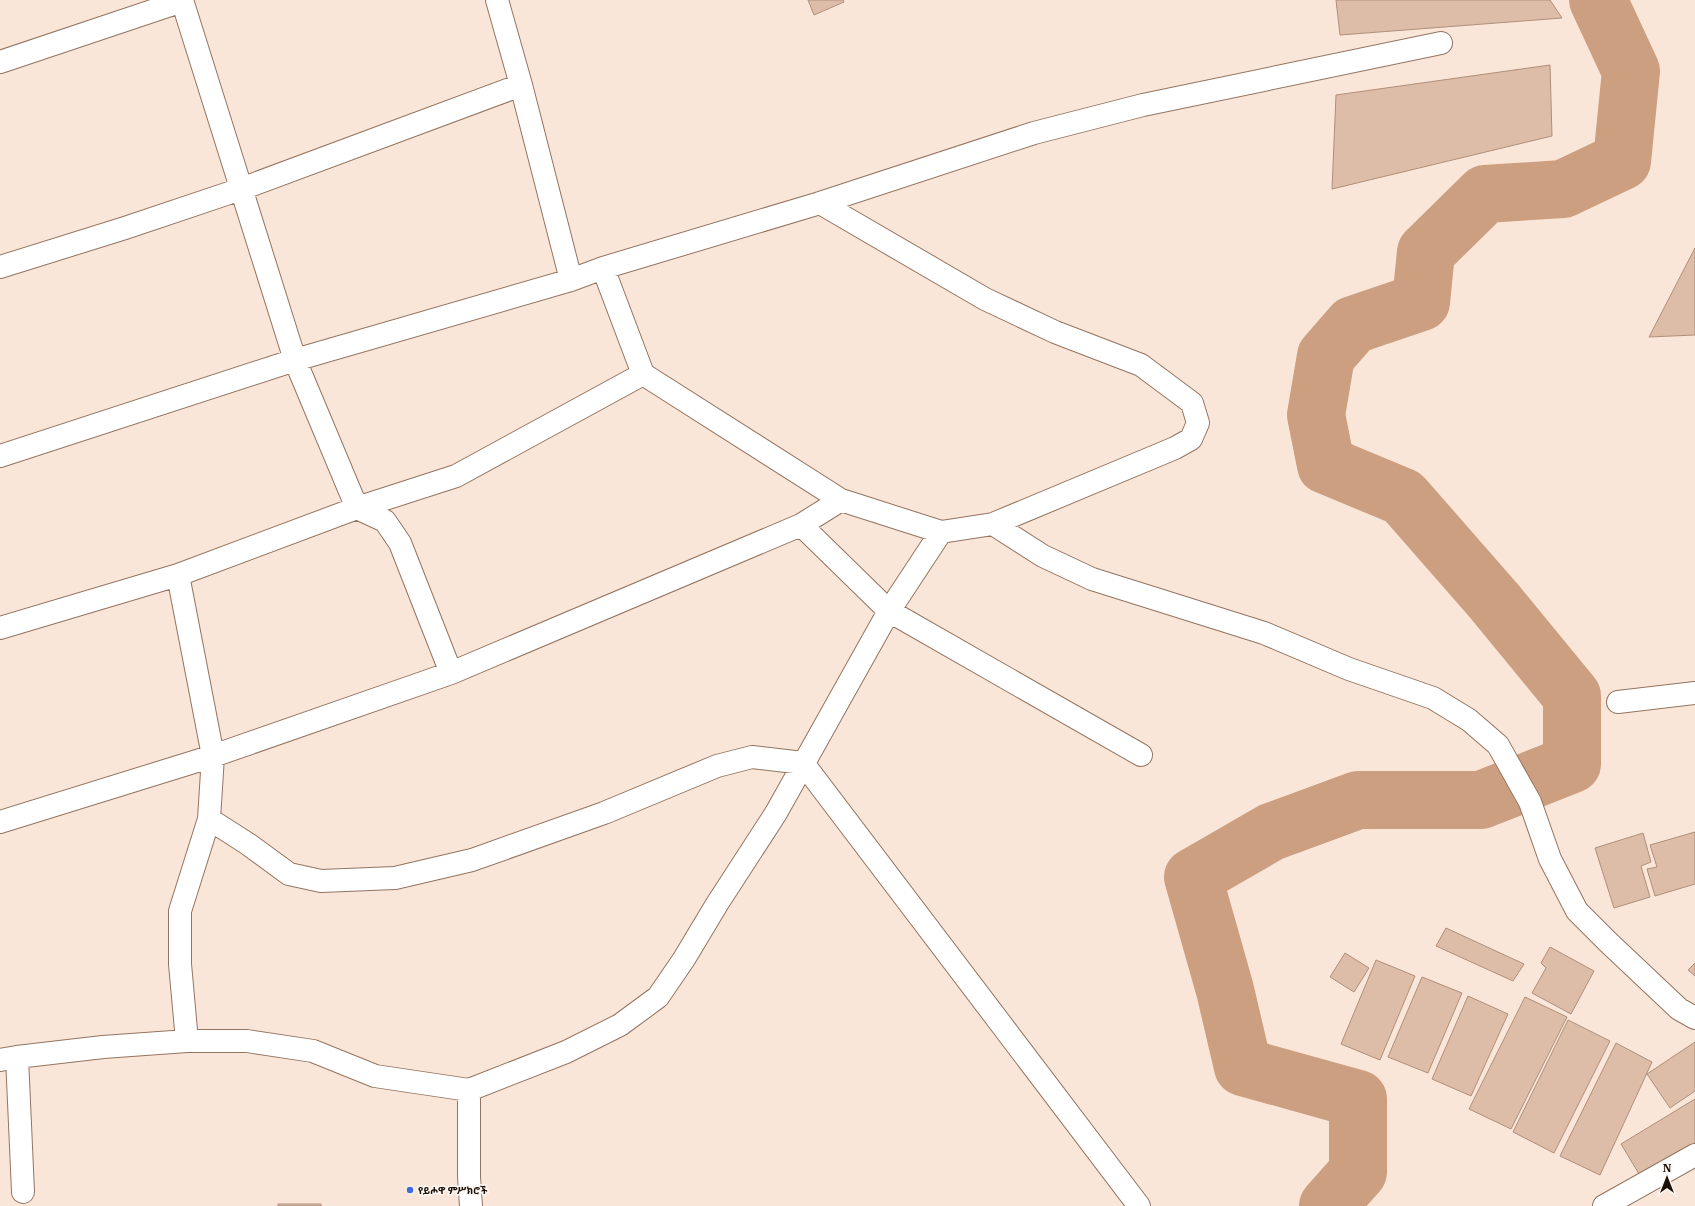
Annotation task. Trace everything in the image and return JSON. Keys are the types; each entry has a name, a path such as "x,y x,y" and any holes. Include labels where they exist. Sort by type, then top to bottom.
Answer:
{"street":[{"path":"497,0 521,85 571,280"},
{"path":"0,62 182,1 294,360 357,508 385,521 400,543 451,673"},
{"path":"0,456 294,360 571,280 603,268 820,203 1034,133 1121,110 1441,43"},
{"path":"0,267 125,228 241,189 521,85"},
{"path":"603,268 643,374 841,500 941,532 993,524 1175,448 1191,439 1198,423 1192,403 1142,365 1055,332 985,299 820,203"},
{"path":"0,628 178,576 357,508 456,476 643,374"},
{"path":"0,822 213,756 451,673 801,525 841,500"},
{"path":"993,524 1043,556 1092,579 1264,633 1349,669 1433,698 1469,720 1498,745 1530,802 1550,859 1577,911 1679,1009 1695,1018"},
{"path":"801,525 889,611 1141,756"},
{"path":"23,1192 8,1059 103,1047 187,1041 247,1041 313,1051 375,1076 469,1090 573,1049 620,1025 658,997 684,959 717,904 776,813 889,611 941,532"},
{"path":"178,576 213,756 209,819 180,911 180,964 187,1041"},
{"path":"1618,702 1695,693"},
{"path":"209,819 248,844 289,874 320,881 395,878 472,860 604,813 717,766 752,756 803,763 1139,1206"},
{"path":"469,1090 469,1177 471,1206"},
{"path":"1604,1206 1695,1155"}],"building":[{"path":"808,0 843,0 844,2 814,15"},
{"path":"1336,0 1550,0 1562,18 1340,35"},
{"path":"1550,65 1552,136 1332,189 1336,95"},
{"path":"1695,248 1695,335 1649,337"},
{"path":"1695,832 1695,884 1655,896 1647,869 1657,867 1650,845"},
{"path":"1643,833 1651,862 1641,866 1650,897 1614,908 1595,848"},
{"path":"1446,928 1524,964 1513,981 1436,946"},
{"path":"1550,947 1594,971 1571,1014 1532,993 1546,968 1541,963"},
{"path":"1345,953 1369,968 1354,992 1330,977"},
{"path":"1376,960 1415,976 1380,1060 1341,1044"},
{"path":"1695,963 1695,976 1688,970"},
{"path":"1422,977 1462,993 1428,1073 1388,1057"},
{"path":"1468,996 1508,1014 1471,1096 1432,1079"},
{"path":"1525,997 1567,1017 1511,1129 1469,1109"},
{"path":"1568,1020 1610,1041 1554,1153 1513,1132"},
{"path":"1695,1042 1695,1091 1670,1108 1647,1074"},
{"path":"1616,1043 1652,1062 1600,1175 1560,1156"},
{"path":"1695,1099 1695,1146 1642,1179 1621,1144"},
{"path":"278,1204 321,1204 321,1206 278,1206"}],"waterway":[{"path":"1328,1206 1358,1172 1358,1099 1243,1067 1225,990 1193,877 1271,832 1358,800 1481,800 1572,764 1572,696 1494,601 1403,497 1326,465 1316,415 1326,356 1353,325 1421,302 1426,252 1485,194 1563,189 1622,161 1631,71 1598,0"}],"place":[{"name":"የይሖዋ ምሥክሮች","path":"410,1190"}]}
